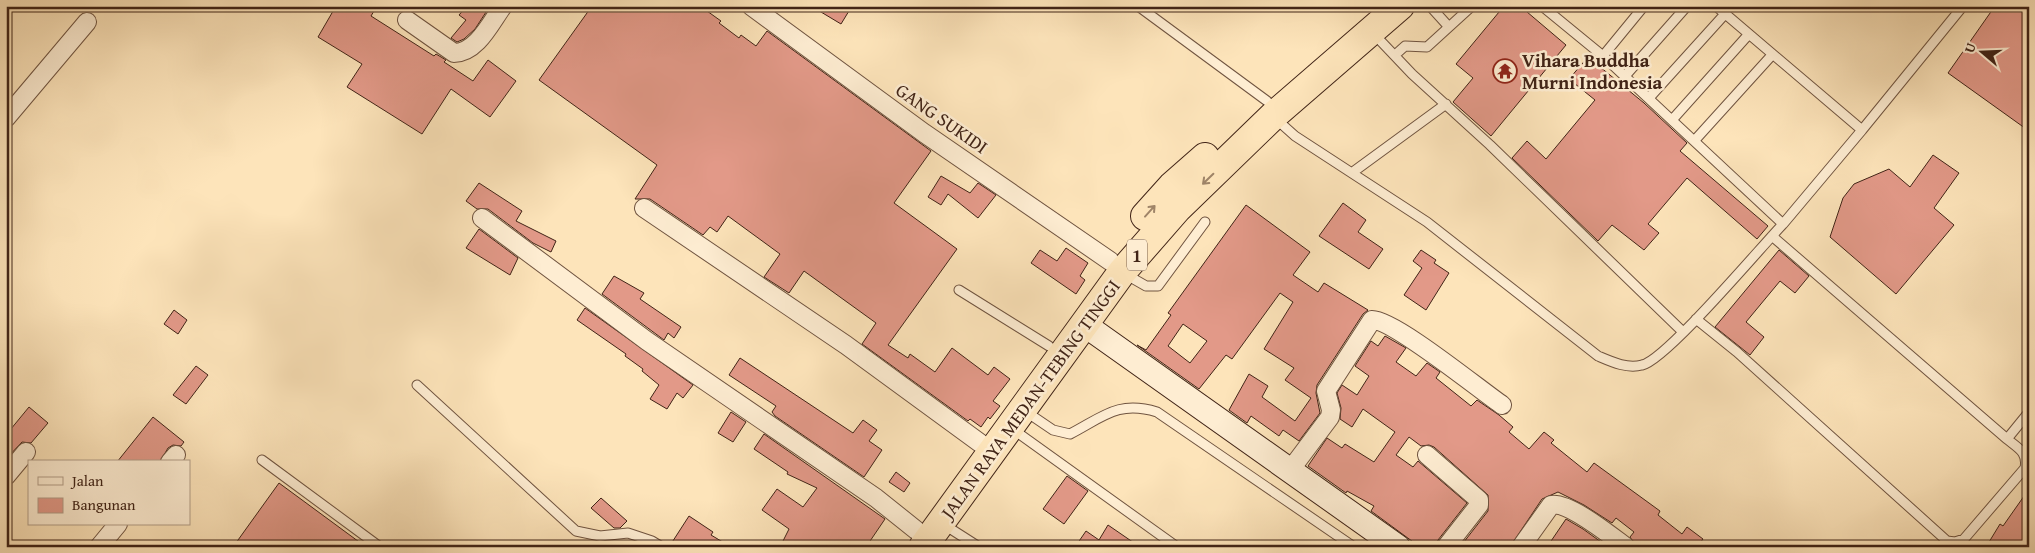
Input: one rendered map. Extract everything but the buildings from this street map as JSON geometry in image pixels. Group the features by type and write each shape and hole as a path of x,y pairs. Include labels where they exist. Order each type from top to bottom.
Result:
{"highway":[{"name":"JALAN RAYA MEDAN-TEBING TINGGI","path":"921,536 980,443 1049,346 1116,267 1177,209 1270,108 1373,19 1400,6"},
{"name":"JALAN RAYA MEDAN-TEBING TINGGI","path":"921,536 1016,418 1085,325 1116,267"}],"street":[{"path":"407,20 454,53 461,53 478,41 503,6"},
{"name":"GANG SUKIDI","path":"752,6 924,133 1116,267"},
{"path":"6,118 87,22"},
{"path":"644,208 846,345 980,443"},
{"path":"482,218 647,341 876,498 921,536"},
{"path":"1291,469 1330,417 1331,410 1326,391 1372,320 1380,321 1410,339 1502,406"},
{"path":"1085,325 1291,469 1341,508 1398,547"},
{"path":"6,476 26,452"},
{"path":"1427,455 1479,500 1479,505 1446,547"},
{"path":"1521,547 1551,505 1555,504 1562,505 1576,513 1626,547"},
{"path":"99,547 116,526"}],"lane":[{"path":"1138,6 1270,108 1295,136 1427,222 1598,356 1613,363 1642,366 1652,362 1696,319 1783,224 1963,6"},
{"path":"1430,6 1449,28"},
{"path":"1396,55 1406,46 1427,47 1472,6"},
{"path":"1542,6 1603,56 1783,224"},
{"path":"1603,56 1644,6"},
{"path":"1625,76 1687,6"},
{"path":"1716,6 1862,130"},
{"path":"1649,98 1725,14"},
{"path":"1373,19 1396,55 1683,332"},
{"path":"1672,120 1750,34"},
{"path":"1695,140 1772,55"},
{"path":"1352,172 1446,104"},
{"path":"1116,267 1146,286 1158,286 1205,222"},
{"path":"1696,319 1737,352 1947,541 1955,542 1964,539 2024,468 2026,459 2023,451 1772,236"},
{"path":"959,290 1049,346"},
{"path":"417,385 576,531 600,536 628,533 647,539 662,547"},
{"path":"1016,418 1033,419 1053,430 1070,434 1122,408 1139,407 1157,412 1354,547"},
{"path":"2007,439 2029,412"},
{"path":"1016,418 1177,547"},
{"path":"262,460 380,547"},
{"path":"921,536 979,547"}],"place":[{"name":"Vihara Buddha Murni Indonesia","path":"1505,71"}]}
